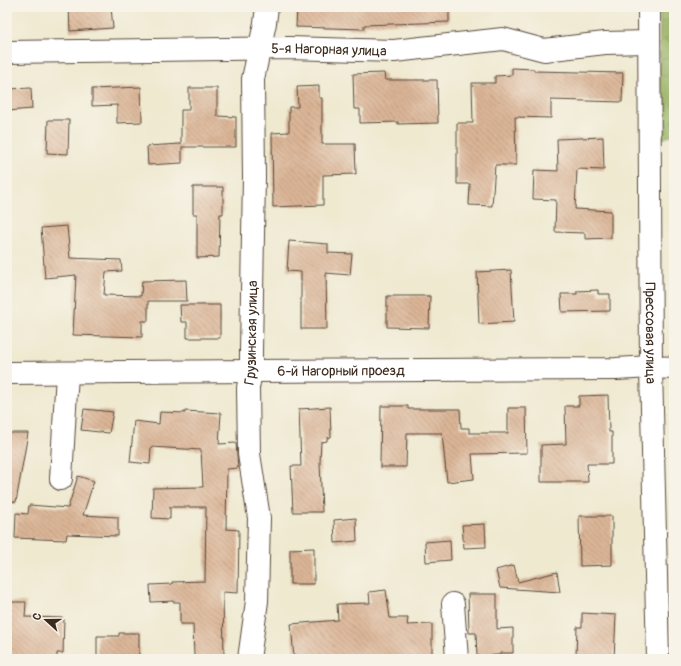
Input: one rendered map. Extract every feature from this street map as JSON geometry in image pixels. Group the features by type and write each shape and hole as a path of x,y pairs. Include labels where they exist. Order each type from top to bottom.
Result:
{"street":[{"name":"Грузинская улица","path":"250,659 257,601 259,518 249,454 248,388 251,371 254,176 253,78 267,7"},
{"name":"Прессовая улица","path":"649,7 651,367 658,659"},
{"name":"5-я Нагорная улица","path":"7,52 289,48 394,51 503,39 544,50 605,43 648,42"},
{"name":"6-й Нагорный проезд","path":"7,373 616,370 651,367 674,368"},
{"path":"61,479 67,373"},
{"path":"453,604 457,659"}],"green space":[{"path":"660,7 674,7 674,134 658,141"}],"building":[{"path":"69,7 111,7 113,28 70,31"},
{"path":"297,7 449,7 449,22 364,25 364,29 296,27"},
{"path":"512,68 534,69 534,71 623,73 622,102 551,100 551,118 515,117 516,165 495,165 492,206 469,205 470,184 457,184 457,123 473,123 472,83 495,83 495,76 512,75"},
{"path":"384,73 385,80 437,80 438,123 360,123 360,109 354,109 353,74"},
{"path":"319,86 319,98 322,98 322,144 355,144 356,174 323,175 323,205 273,207 272,133 289,132 289,107 298,107 297,87"},
{"path":"141,87 142,122 117,123 117,105 92,106 92,89"},
{"path":"31,88 32,109 7,111 7,89"},
{"path":"189,88 217,88 217,116 236,117 236,147 182,147 182,163 148,165 147,146 181,144 181,110 189,110"},
{"path":"48,120 69,120 68,154 47,153"},
{"path":"603,137 604,170 577,169 575,209 611,211 611,238 585,239 585,233 555,232 556,200 533,199 534,170 558,171 557,139"},
{"path":"193,187 223,187 223,214 220,214 219,257 197,258 197,214 193,214"},
{"path":"67,226 70,258 121,260 122,271 106,272 104,295 141,296 142,281 186,280 187,301 148,301 148,321 142,321 142,337 73,335 76,275 45,278 41,228"},
{"path":"289,241 328,244 328,253 352,254 350,275 326,273 327,329 301,329 301,272 287,271"},
{"path":"511,270 514,322 479,324 477,272"},
{"path":"598,290 598,294 610,294 610,311 562,312 561,294 577,294 577,291"},
{"path":"387,296 430,296 429,328 387,327"},
{"path":"180,305 220,305 220,338 187,338 187,322 181,322"},
{"path":"608,395 609,432 612,432 612,464 587,464 588,482 541,482 541,445 566,444 565,406 579,406 579,396"},
{"path":"381,406 408,406 408,409 460,409 461,428 469,428 469,433 508,433 508,408 526,408 527,453 472,454 474,479 447,482 442,433 407,433 406,467 380,467"},
{"path":"330,407 331,437 327,438 327,441 321,442 320,462 322,512 293,512 291,466 301,466 299,409"},
{"path":"84,409 113,412 109,433 81,430"},
{"path":"185,411 221,413 219,444 236,443 238,468 227,469 226,529 239,530 238,593 223,592 224,657 194,657 193,624 180,624 180,602 151,602 150,585 172,584 172,582 205,581 206,507 170,507 170,519 152,518 153,488 203,487 201,450 151,447 150,464 130,462 134,421 159,424 160,412 185,413"},
{"path":"7,433 28,433 16,502 7,501"},
{"path":"78,476 94,481 83,515 118,517 118,536 67,534 66,540 15,538 16,513 28,514 29,505 68,508"},
{"path":"579,516 612,516 612,565 580,566"},
{"path":"356,518 357,541 335,543 334,520"},
{"path":"485,524 486,547 464,548 462,525"},
{"path":"450,540 451,560 426,562 425,542"},
{"path":"314,548 314,584 290,584 290,549"},
{"path":"514,565 518,582 557,572 560,592 500,588 496,570"},
{"path":"386,590 390,618 408,618 407,625 432,624 432,659 329,659 329,657 294,659 291,624 338,620 337,604 370,603 369,592"},
{"path":"468,594 497,594 497,629 513,628 513,653 477,656 476,633 469,633"},
{"path":"7,602 26,602 25,617 64,618 63,653 57,653 57,659 7,659"},
{"path":"582,613 616,615 614,659 576,657 577,627 582,627"},
{"path":"119,633 139,633 139,659 97,659 97,636 119,636"}]}
